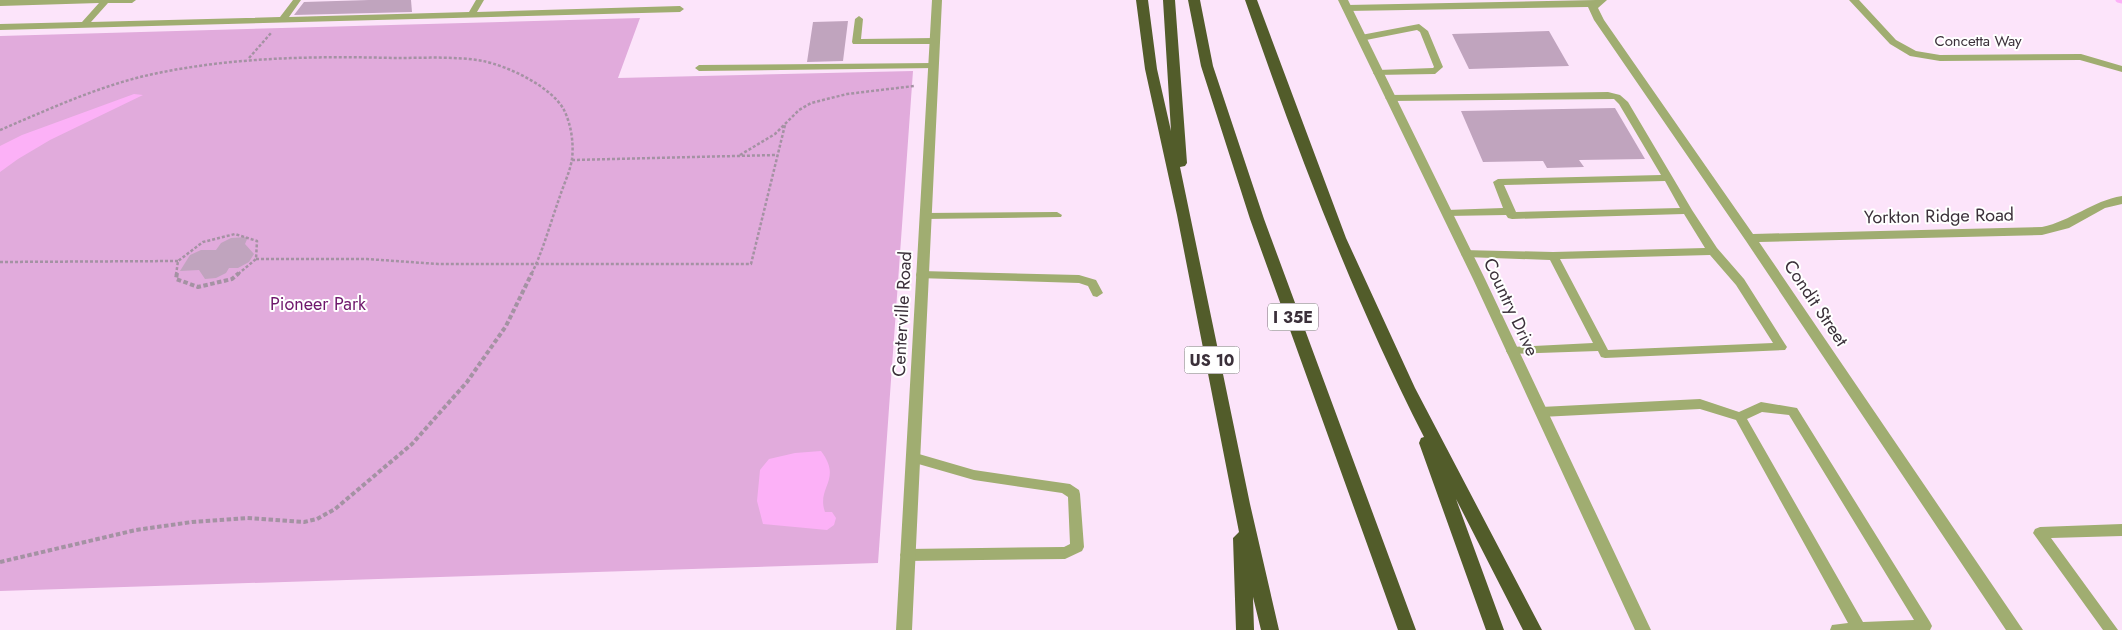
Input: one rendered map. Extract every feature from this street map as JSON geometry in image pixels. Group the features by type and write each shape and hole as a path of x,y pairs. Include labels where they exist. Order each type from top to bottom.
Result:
{"highway":[{"path":"1142,0 1151,69 1184,215"},
{"name":"US 10","path":"1169,0 1184,215 1241,504 1270,630"},
{"name":"I 35E","path":"1194,0 1207,66 1257,219 1407,630"},
{"path":"1251,0 1339,238 1407,388 1533,630"},
{"path":"1407,388 1495,630"},
{"path":"1241,504 1245,630"}],"street":[{"name":"Centerville Road","path":"904,630 921,275 937,0"},
{"name":"Concetta Way","path":"1854,0 1893,42 1913,54 1940,58 2081,57 2122,69"},
{"path":"1345,4 1599,2"},
{"name":"Condit Street","path":"1599,2 1592,7 1599,20 1750,238 2015,630"},
{"name":"Country Drive","path":"1345,4 1466,253 1643,630"},
{"name":"Yorkton Ridge Road","path":"1750,238 2042,231 2073,221 2099,205 2122,200"}],"lane":[{"path":"85,24 105,0"},
{"path":"0,3 132,0"},
{"path":"283,19 298,0"},
{"path":"472,14 480,0"},
{"path":"0,27 680,9"},
{"path":"859,19 856,42 934,41"},
{"path":"1361,38 1419,27 1424,30 1439,67 1435,71 1378,73"},
{"path":"699,68 933,66"},
{"path":"1390,98 1608,95 1617,97 1623,102 1713,252 1740,282 1781,346 1605,354 1553,256"},
{"path":"1668,178 1498,182 1512,216 1687,211"},
{"path":"1446,213 1510,211"},
{"path":"925,216 1057,215"},
{"path":"1466,253 1553,256 1713,252"},
{"path":"921,275 1079,278 1092,283 1097,293"},
{"path":"1512,351 1601,347"},
{"path":"1541,412 1700,404 1740,417 1859,629"},
{"path":"1740,417 1761,407 1793,411 1925,626 1837,630"},
{"path":"907,555 1066,553 1077,547 1074,494 1065,488 974,476 912,457"},
{"path":"2111,630 2040,533 2122,530"}],"path":[{"path":"248,59 268,34"},
{"path":"0,130 114,84 179,69 248,59 303,56 459,59 484,62 507,70 546,91 560,104 572,142 572,160 536,265 506,326 466,382 412,444 335,509 317,519 304,522 247,518 192,522 136,530 0,562"},
{"path":"178,260 176,279 198,287 232,278 256,259 367,259 438,264 536,265 751,264 776,155 785,126 794,112 812,102 837,96 914,86"},
{"path":"739,156 785,126"},
{"path":"572,160 776,155"},
{"path":"0,262 178,260 202,242 235,234 257,241 256,259"}],"green space":[{"name":"Pioneer Park","path":"640,18 618,78 913,71 878,563 0,591 0,36"}],"shaded area":[{"path":"134,94 143,95 50,140 0,172 0,146 22,135"},
{"path":"821,451 830,469 823,503 825,512 832,512 836,518 834,525 827,530 763,524 757,501 760,470 769,459 795,453"}],"building":[{"path":"411,0 412,12 294,15 304,2"},
{"path":"848,21 843,61 807,62 813,22"},
{"path":"1549,31 1569,66 1469,69 1452,34"},
{"path":"1615,108 1645,159 1579,160 1584,167 1547,168 1543,161 1483,162 1461,111"},
{"path":"248,237 245,244 254,254 249,262 238,268 229,268 226,273 216,278 205,279 199,270 180,271 190,255 201,250 216,250 221,243 231,238"}],"waterway":[{"path":"2118,0 2122,1"}]}
